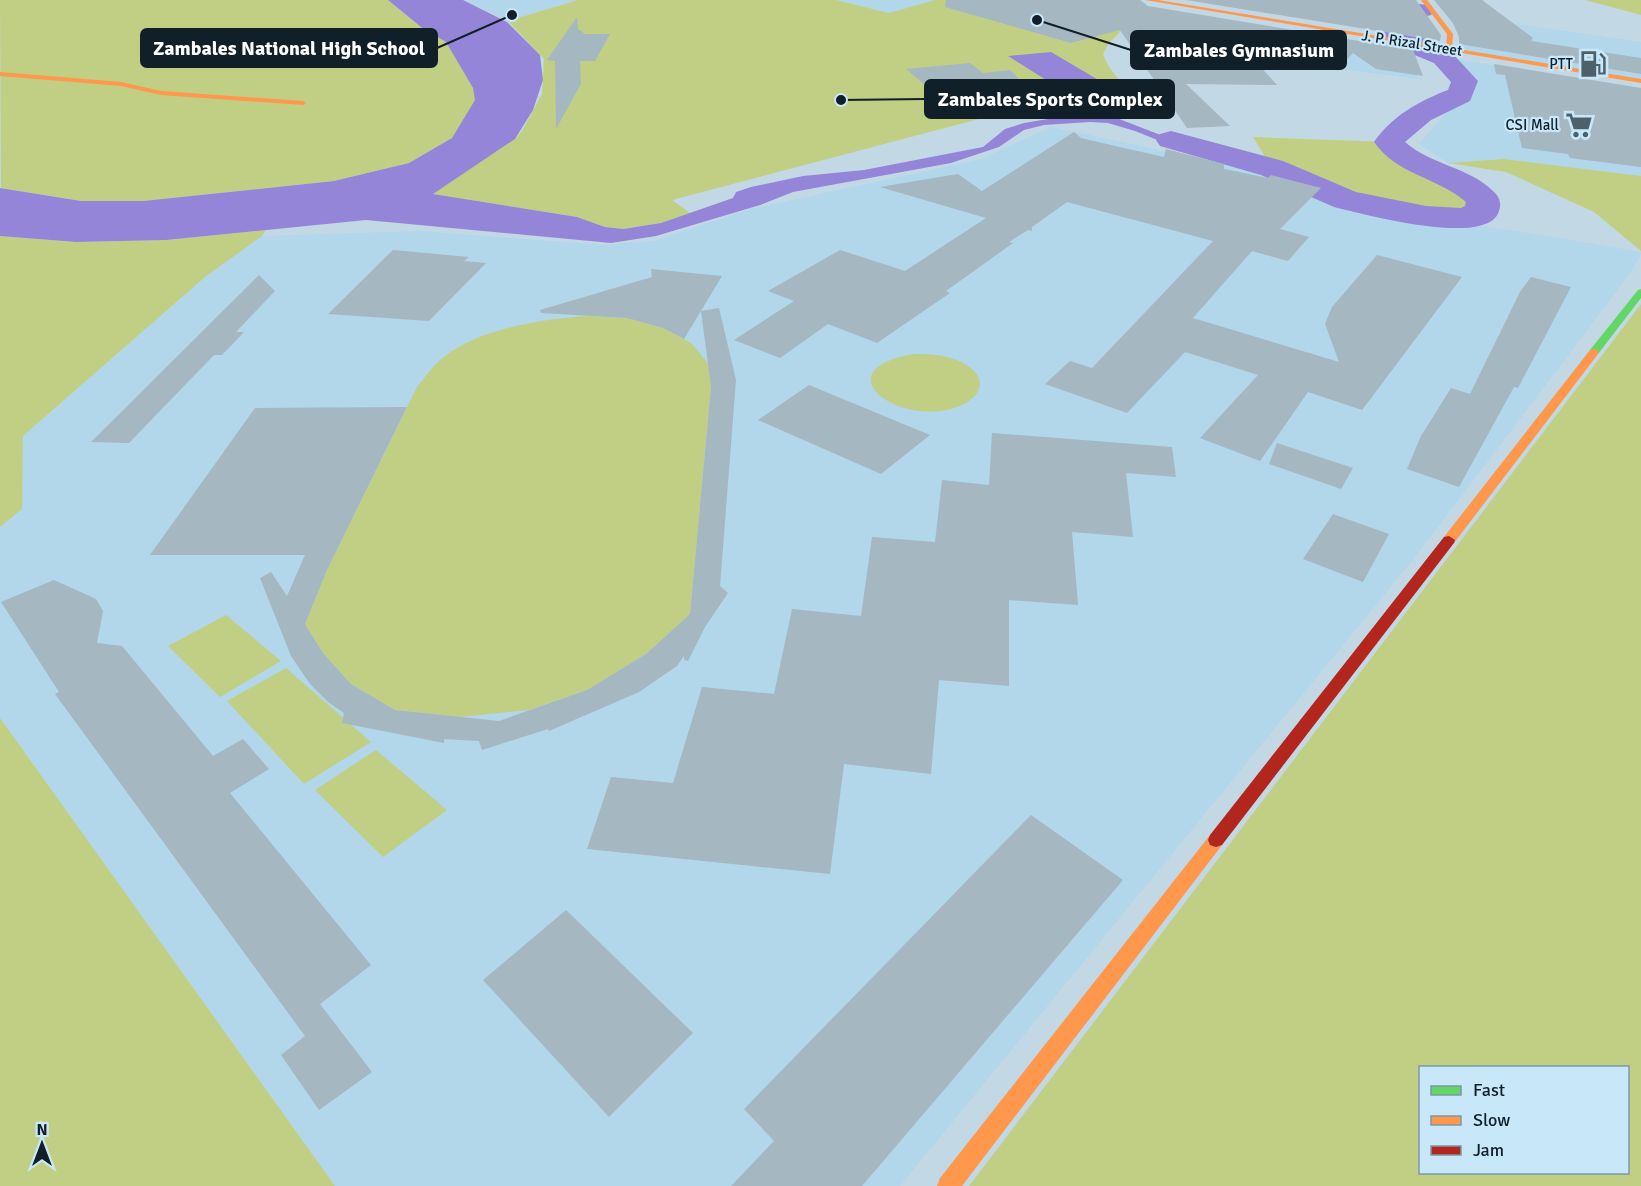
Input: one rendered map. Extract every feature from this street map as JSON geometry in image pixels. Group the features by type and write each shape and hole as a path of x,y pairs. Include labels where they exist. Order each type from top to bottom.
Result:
{"street":[{"name":"J. P. Rizal Street","path":"1148,0 1641,81"},
{"path":"1424,0 1450,34 1449,49"},
{"path":"0,74 121,84 161,93 303,103"},
{"path":"948,1186 1641,292"}],"shaded area":[{"path":"388,0 463,0 507,22 540,55 543,80 533,110 515,139 433,194 577,217 605,227 623,229 661,223 733,198 736,192 751,187 803,176 864,170 983,147 1005,129 1048,119 1114,117 1158,134 1220,151 1246,162 1180,149 1135,131 1108,123 1090,122 1044,125 1024,130 999,147 951,163 793,192 760,205 656,236 611,243 366,220 166,240 76,242 0,236 0,188 81,201 143,201 334,181 409,163 452,138 475,100 473,88 446,42 421,27"},
{"path":"463,0 578,0 508,21"},
{"path":"836,0 935,0 889,13"},
{"path":"1447,14 1641,42 1641,81 1459,52 1463,42"},
{"path":"1280,30 1414,65 1418,79 1310,65"},
{"path":"1051,52 1107,85 1062,90 1008,56"},
{"path":"1437,56 1641,89 1641,176 1504,159 1448,163 1419,144 1449,109 1472,90"},
{"path":"1051,127 1277,175 1364,208 1547,236 1641,252 1641,254 1629,275 1416,556 900,1186 335,1186 0,718 0,527 22,509 23,436 205,277 262,236 419,231 603,245 654,241 751,209 981,159"}],"green space":[{"path":"0,0 388,0 421,27 446,41 473,88 476,100 452,138 409,163 334,181 143,201 81,201 1,188"},
{"path":"578,0 836,0 889,13 935,0 1109,0 1146,6 1109,43 1103,54 1118,78 1154,107 994,115 672,200 690,213 661,223 623,229 605,227 577,217 432,194 515,139 522,131 542,94 544,59 508,21"},
{"path":"1585,0 1641,0 1641,15"},
{"path":"1253,137 1389,142 1404,157 1472,189 1483,199 1482,212 1465,219 1426,216 1346,200 1272,168"},
{"path":"1504,159 1641,176 1641,251 1594,212 1506,172 1448,163"},
{"path":"266,230 262,236 205,277 23,436 22,509 0,527 0,236 76,242 166,240"},
{"path":"1641,304 1641,1186 969,1186"},
{"path":"586,316 627,318 663,328 691,343 708,363 711,387 690,614 646,654 587,690 529,710 460,717 395,710 351,684 323,653 305,624 327,570 417,387 435,365 467,343 486,335 547,320"},
{"path":"914,354 951,358 963,363 978,376 979,390 975,396 961,406 929,412 908,409 890,402 877,393 871,382 874,371 888,361"},
{"path":"226,615 281,661 220,697 168,646"},
{"path":"286,668 371,742 304,784 227,701"},
{"path":"0,718 335,1186 0,1186"},
{"path":"376,750 447,810 383,857 315,790"}],"building":[{"path":"946,0 1140,0 1148,6 1413,50 1423,76 1376,69 1353,53 1342,65 1252,50 1263,62 1256,62 1277,85 1186,84 1230,126 1187,128 1120,30 1071,43 945,7"},
{"path":"1186,0 1416,0 1441,35 1440,41"},
{"path":"1434,0 1482,0 1533,38 1531,41 1641,58 1641,74 1459,44 1459,37 1453,23"},
{"path":"577,17 578,29 585,34 610,34 595,61 580,61 581,84 556,129 555,61 547,60"},
{"path":"970,63 983,73 1010,70 1051,110 1006,113 1004,110 965,119 906,69"},
{"name":"CSI Mall","path":"1494,64 1641,88 1641,167 1570,158 1568,154 1522,148 1505,75 1496,74"},
{"path":"1074,132 1081,138 1111,145 1164,157 1166,149 1224,164 1224,169 1268,178 1271,175 1321,188 1280,229 1309,237 1288,261 1252,251 1193,318 1339,362 1325,324 1332,307 1377,255 1462,277 1362,410 1308,392 1260,461 1200,438 1258,375 1185,352 1127,413 1045,384 1070,361 1092,368 1213,241 1067,202 1032,227 1032,231 1028,230 1009,242 1013,243 946,291 950,293 877,343 828,324 780,358 734,340 794,301 768,291 840,250 905,271 986,218 880,187 958,174 982,191"},
{"path":"393,250 469,257 464,261 486,263 429,321 328,314"},
{"path":"651,269 722,276 684,339 663,328 627,318 541,313 540,310 652,277"},
{"path":"259,275 275,291 236,332 244,332 222,355 214,355 129,443 91,442"},
{"path":"1531,277 1571,287 1518,388 1514,387 1459,487 1407,469 1421,436 1451,388 1470,394 1520,292"},
{"path":"719,308 736,380 720,586 728,593 705,627 688,661 684,660 684,656 677,666 639,692 549,731 548,729 482,750 479,741 444,739 444,743 342,723 344,713 328,702 310,684 291,656 260,578 271,572 287,596 305,555 150,555 255,408 407,407 327,570 305,624 323,653 351,684 395,710 499,721 587,690 646,654 690,614 711,387 701,311"},
{"path":"809,385 930,435 881,474 758,420"},
{"path":"992,433 1172,447 1176,477 1126,473 1133,537 1072,532 1078,605 1009,600 1009,686 939,680 931,774 844,764 830,874 587,849 611,777 673,783 702,687 774,694 792,609 861,616 872,537 935,542 942,480 989,485"},
{"path":"1277,443 1353,468 1341,489 1269,464"},
{"path":"1333,514 1389,534 1363,582 1303,559"},
{"path":"54,580 96,599 103,611 97,643 122,646 213,756 243,739 269,769 230,793 371,965 320,1004 372,1072 319,1110 281,1055 305,1036 55,694 59,692 1,602"},
{"path":"1031,815 1123,880 862,1186 731,1186 774,1141 744,1109"},
{"path":"566,910 693,1033 609,1117 483,980"}],"waterway":[{"path":"1171,140 1272,168 1346,200 1426,216 1465,219 1482,212 1483,199 1472,189 1404,157 1389,142 1404,126 1421,114 1460,95 1465,81 1443,58 1421,49 1412,39 1393,34 1375,12 1377,8 1423,10"}],"traffic: fast":[{"path":"1594,352 1641,292"}],"traffic: slow":[{"path":"1148,0 1641,81"},
{"path":"1424,0 1450,34 1449,49"},
{"path":"0,74 121,84 161,93 303,103"},
{"path":"1449,540 1594,352"},
{"path":"948,1186 1216,840"}],"traffic: jam":[{"path":"1216,840 1449,540"}],"place":[{"name":"Zambales National High School","path":"512,15"},
{"name":"Zambales Gymnasium","path":"1037,20"},
{"name":"PTT","path":"1593,64"},
{"name":"Zambales Sports Complex","path":"841,100"},
{"name":"CSI Mall","path":"1579,125"}]}
